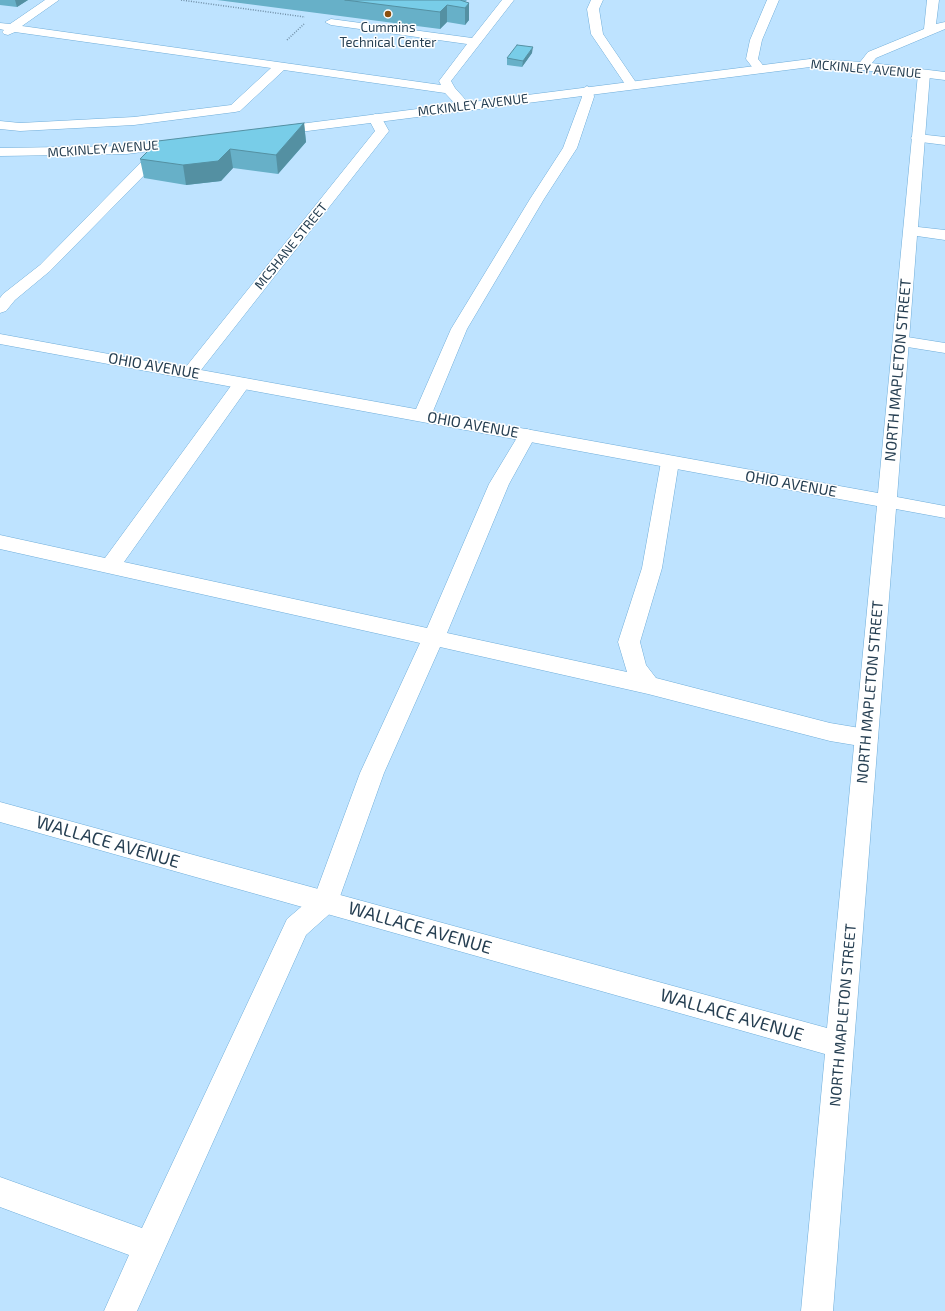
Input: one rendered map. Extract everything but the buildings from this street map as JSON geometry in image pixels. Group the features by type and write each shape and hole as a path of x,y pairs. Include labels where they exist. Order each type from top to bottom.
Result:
{"street":[{"path":"0,38 15,28 21,21 53,0"},
{"path":"466,107 449,90 445,81 508,0"},
{"path":"597,0 593,9 598,34 631,84"},
{"path":"760,69 752,59 756,40 773,0"},
{"path":"930,31 933,0"},
{"path":"331,22 475,42"},
{"path":"0,26 449,90"},
{"path":"863,66 872,55 944,26"},
{"name":"MCKINLEY AVENUE","path":"266,132 466,107 631,84 810,63 863,66 934,75"},
{"path":"0,125 20,127 134,121 235,108 280,67"},
{"name":"NORTH MAPLETON STREET","path":"817,1311 918,138 934,75"},
{"path":"422,416 459,329 537,199 570,148 588,97 587,90"},
{"name":"MCSHANE STREET","path":"190,373 382,131 375,118"},
{"path":"918,138 945,141"},
{"name":"MCKINLEY AVENUE","path":"0,152 127,150 196,141"},
{"path":"0,308 9,297 45,268 165,145"},
{"path":"910,230 945,235"},
{"name":"OHIO AVENUE","path":"0,339 945,512"},
{"path":"901,341 945,348"},
{"path":"110,566 242,383"},
{"path":"120,1311 296,927 325,902 372,773 434,637 499,484 527,435"},
{"path":"648,685 634,667 629,642 652,568 670,462"},
{"path":"0,542 648,685 830,732 866,738"},
{"name":"WALLACE AVENUE","path":"0,812 840,1045"},
{"path":"0,1192 150,1247"}],"path":[{"path":"178,0 311,18"}],"place":[{"name":"Cummins Technical Center","path":"388,14"}]}
